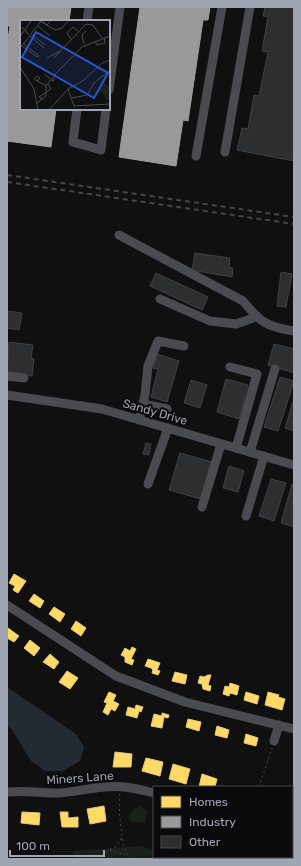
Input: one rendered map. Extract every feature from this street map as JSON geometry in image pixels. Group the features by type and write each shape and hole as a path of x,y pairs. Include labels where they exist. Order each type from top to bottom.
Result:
{"street":[{"path":"87,20 89,7"},
{"path":"110,82 120,7"},
{"path":"196,156 222,7"},
{"path":"225,152 250,7"},
{"path":"77,110 73,142 101,150 106,110"},
{"path":"119,236 243,301 256,317 274,328 294,331"},
{"path":"160,299 210,321 236,324 256,317"},
{"path":"139,420 143,404 148,366 158,341 184,346"},
{"path":"230,367 257,374 236,448"},
{"path":"250,452 275,369"},
{"path":"7,376 24,378"},
{"name":"Sandy Drive","path":"7,395 102,409 294,465"},
{"path":"143,404 167,409"},
{"path":"148,484 168,428"},
{"path":"202,508 221,444"},
{"path":"246,516 264,456"},
{"path":"7,605 116,676 185,702 294,729"},
{"path":"274,741 279,725"},
{"name":"Miners Lane","path":"7,792 24,790 44,793 68,793 106,787 120,787 134,788 153,794"}],"path":[{"path":"260,786 274,741"},
{"path":"120,787 119,801 122,836 126,855"},
{"path":"98,859 116,846 122,836"},
{"path":"109,850 126,855 130,859"}],"shaded area":[{"path":"7,687 76,734 84,747 80,761 63,771 45,771 31,761 12,730 7,725"},
{"path":"140,806 148,811 145,822 133,822 127,817 134,809"},
{"path":"142,846 153,851 153,858 174,859 75,859 72,851"}],"building: Homes":[{"path":"14,574 26,581 18,593 13,590 15,586 9,583"},
{"path":"34,594 44,601 40,608 29,601"},
{"path":"54,607 65,614 60,622 49,614"},
{"path":"76,621 86,628 81,636 71,629"},
{"path":"8,628 19,636 14,642 7,638"},
{"path":"30,640 40,648 34,656 24,648"},
{"path":"132,647 136,649 131,659 134,660 132,665 125,662 125,657 121,655 125,648 130,651"},
{"path":"50,654 59,662 54,669 43,662"},
{"path":"148,659 160,663 157,670 160,671 158,675 152,673 153,670 151,668 145,666"},
{"path":"67,671 78,678 70,689 59,682"},
{"path":"175,672 187,675 185,684 172,681"},
{"path":"211,675 208,685 211,686 210,691 203,689 202,684 198,683 200,676 204,677"},
{"path":"230,683 239,686 237,695 230,693 229,696 223,694 225,686 229,687"},
{"path":"109,692 116,695 113,701 119,704 115,711 111,709 108,715 103,712 107,703 104,702"},
{"path":"246,692 259,696 257,704 244,700"},
{"path":"268,692 279,695 278,697 285,699 282,710 265,705"},
{"path":"136,705 143,707 141,712 139,711 137,718 126,715 128,707 135,709"},
{"path":"162,713 169,715 168,718 164,717 162,728 151,726 154,714 162,716"},
{"path":"188,719 201,722 199,731 186,727"},
{"path":"217,726 229,730 227,738 215,735"},
{"path":"246,734 258,738 256,746 244,743"},
{"path":"115,752 132,754 131,767 113,767"},
{"path":"146,758 163,762 160,776 142,771"},
{"path":"173,764 190,769 186,784 169,779"},
{"path":"202,774 217,779 215,786 199,786"},
{"path":"104,806 106,821 90,824 87,809"},
{"path":"22,812 40,813 39,825 21,823"},
{"path":"60,812 68,812 68,818 78,817 78,827 62,827"}],"building: Industry":[{"path":"7,7 71,7 69,20 20,20 20,110 56,110 51,147 7,141 7,45 10,26 7,26"},
{"path":"140,7 210,7 208,20 203,20 188,121 183,120 176,166 119,157"}],"building: Other":[{"path":"265,7 294,7 294,161 237,150 242,128 248,129 254,95 259,96 268,52 262,51 268,17 263,16"},
{"path":"195,253 230,258 229,267 233,268 232,277 192,270"},
{"path":"281,272 292,274 286,307 277,306"},
{"path":"156,273 208,297 202,310 150,286"},
{"path":"7,311 22,313 19,330 7,328"},
{"path":"9,342 33,345 31,358 34,359 32,376 7,373"},
{"path":"274,344 294,349 294,373 268,365"},
{"path":"157,354 179,361 167,402 151,397 158,369 153,368"},
{"path":"280,377 294,381 278,431 264,427"},
{"path":"226,379 248,385 239,419 217,412"},
{"path":"191,380 207,385 200,408 184,403"},
{"path":"294,398 294,431 285,428"},
{"path":"146,443 151,444 149,455 143,454"},
{"path":"180,453 212,462 201,499 169,490"},
{"path":"229,466 244,471 238,492 223,488"},
{"path":"271,479 286,483 274,521 259,516"},
{"path":"292,484 294,485 294,527 281,523"}],"railway":[{"path":"7,175 294,217"},
{"path":"7,182 294,224"}]}
